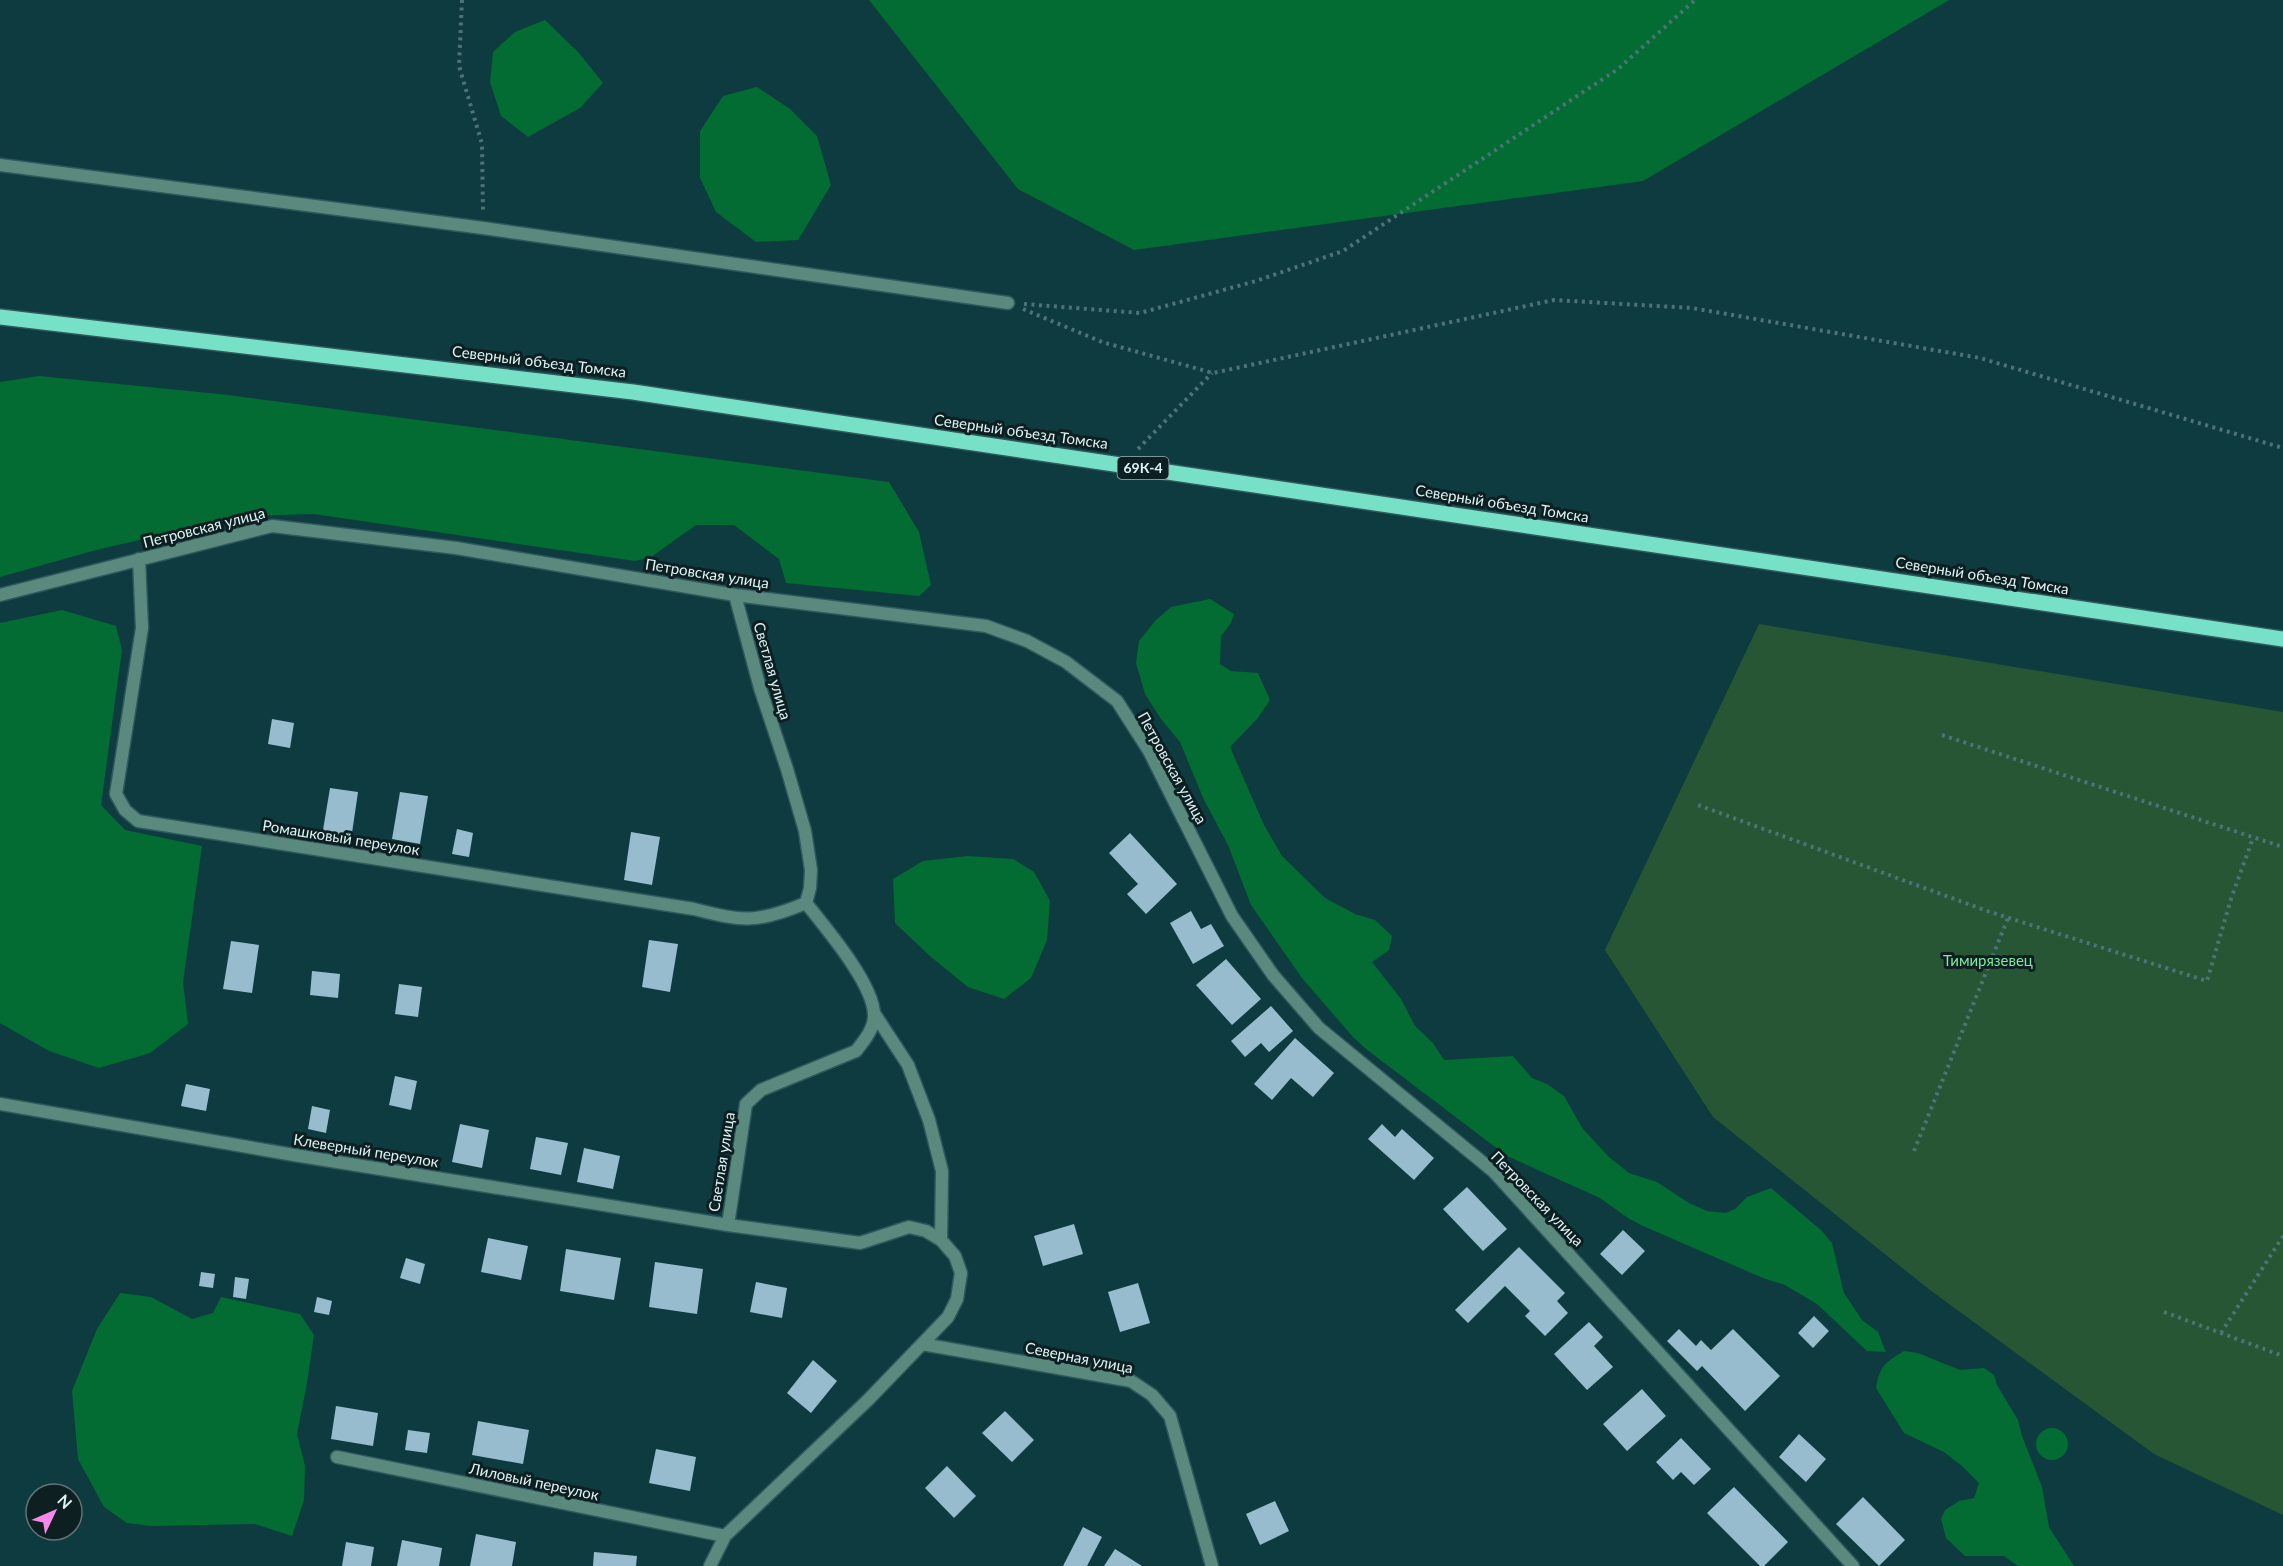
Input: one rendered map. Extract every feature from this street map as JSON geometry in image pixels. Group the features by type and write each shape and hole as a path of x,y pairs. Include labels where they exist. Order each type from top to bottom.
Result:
{"main road":[{"name":"Северный объезд Томска","path":"0,317 633,392 2283,639"}],"street":[{"path":"0,165 483,228 1008,303"},
{"name":"Петровская улица","path":"0,595 272,525 456,548 735,595 986,626 1027,641 1066,662 1117,701 1149,751 1232,916 1273,975 1319,1028 1494,1171 1853,1566"},
{"name":"Ромашковый переулок","path":"139,560 142,628 116,794 126,810 138,822 682,907 735,918 753,920 782,913 806,903"},
{"name":"Светлая улица","path":"735,595 760,688 805,831 811,870 806,903"},
{"path":"710,1566 725,1536 868,1400 948,1317 957,1299 960,1273 955,1256 941,1240 942,1172 929,1120 908,1065 874,1014 870,997 846,953 806,903"},
{"name":"Светлая улица","path":"874,1014 869,1032 856,1051 761,1090 746,1104 728,1225 860,1243 909,1227 926,1231 941,1240"},
{"name":"Клеверный переулок","path":"0,1104 728,1225"},
{"name":"Северная улица","path":"922,1344 1131,1381 1152,1395 1170,1416 1212,1566"},
{"name":"Лиловый переулок","path":"337,1457 725,1536"}],"path":[{"path":"462,0 459,66 482,144 483,228"},
{"path":"1008,303 1140,314 1256,281 1343,251 1618,69 1695,0"},
{"path":"1008,303 1102,342 1213,373 1554,300 1692,308 1980,358 2283,448"},
{"path":"1123,465 1213,373"},
{"path":"1942,735 2283,847"},
{"path":"1698,804 2008,918 2207,981 2231,899 2253,838"},
{"path":"1914,1151 2008,918"},
{"path":"2221,1333 2283,1236"},
{"path":"2164,1312 2283,1356"}],"green space":[{"path":"869,0 1949,0 1643,181 1134,250 1018,189"},
{"path":"545,20 579,53 603,83 580,108 528,137 501,116 490,82 493,52 515,32"},
{"path":"757,87 790,109 817,136 831,185 798,240 756,242 716,212 700,178 700,131 723,96"},
{"path":"39,376 228,395 889,482 919,532 931,585 919,596 786,583 779,559 734,525 696,525 651,557 635,561 314,514 243,516 96,550 0,577 0,382"},
{"path":"1210,599 1234,614 1231,623 1221,636 1220,664 1231,671 1258,673 1270,700 1257,719 1230,747 1264,825 1282,856 1325,898 1355,914 1375,920 1392,936 1389,950 1372,962 1401,999 1415,1026 1433,1043 1444,1060 1513,1056 1532,1078 1547,1084 1564,1096 1583,1129 1609,1157 1629,1173 1657,1182 1689,1203 1707,1211 1726,1213 1735,1209 1747,1197 1771,1188 1821,1230 1832,1243 1844,1293 1862,1320 1878,1332 1886,1352 1867,1351 1817,1304 1785,1285 1763,1278 1643,1226 1600,1198 1507,1156 1353,1037 1302,978 1251,905 1228,845 1204,800 1180,742 1161,719 1145,694 1136,663 1139,641 1156,620 1171,607"},
{"path":"62,610 116,626 122,650 101,805 125,830 202,846 183,982 188,1024 150,1053 99,1068 49,1051 0,1023 0,623"},
{"name":"Тимирязевец","path":"1759,624 2283,712 2283,1515 2154,1454 1930,1290 1713,1117 1605,950"},
{"path":"968,856 1013,859 1034,872 1050,901 1047,940 1031,978 1004,999 968,987 931,957 895,923 893,879 923,861"},
{"path":"120,1293 151,1297 192,1319 213,1313 221,1297 300,1314 314,1335 297,1434 305,1466 304,1500 292,1536 255,1524 152,1526 127,1523 104,1507 78,1459 72,1391 97,1329"},
{"path":"1904,1351 1918,1353 1960,1370 1984,1368 1994,1375 1997,1385 2018,1420 2042,1487 2049,1527 2074,1566 2018,1566 2004,1556 1965,1556 1946,1538 1941,1519 1945,1510 1959,1501 1974,1498 1979,1483 1944,1452 1904,1433 1876,1388 1884,1366"},
{"path":"2052,1428 2064,1432 2068,1444 2064,1456 2052,1460 2040,1456 2036,1444 2040,1432"}],"building":[{"path":"272,719 294,723 290,748 268,744"},
{"path":"330,788 358,792 351,840 322,836"},
{"path":"400,792 428,796 420,844 392,839"},
{"path":"457,829 473,833 469,857 452,854"},
{"path":"631,832 660,837 652,885 624,880"},
{"path":"1130,833 1177,884 1146,914 1127,894 1138,884 1109,853"},
{"path":"1191,911 1201,929 1211,924 1224,946 1193,964 1170,923"},
{"path":"649,940 678,944 670,992 642,987"},
{"path":"231,941 259,945 252,993 223,989"},
{"path":"1226,959 1261,999 1232,1025 1196,985"},
{"path":"312,971 340,974 338,998 310,995"},
{"path":"399,984 422,987 418,1017 395,1014"},
{"path":"1271,1006 1293,1031 1269,1052 1261,1043 1245,1057 1231,1041"},
{"path":"1295,1038 1334,1073 1313,1097 1291,1078 1272,1100 1254,1084"},
{"path":"395,1076 417,1081 411,1110 389,1105"},
{"path":"186,1084 210,1089 206,1111 181,1106"},
{"path":"312,1106 330,1110 326,1133 308,1129"},
{"path":"460,1124 489,1130 482,1168 452,1162"},
{"path":"1382,1124 1395,1137 1402,1129 1434,1158 1414,1180 1368,1139"},
{"path":"536,1137 568,1143 561,1175 530,1169"},
{"path":"584,1148 620,1156 613,1189 577,1182"},
{"path":"1467,1187 1507,1229 1483,1251 1443,1209"},
{"path":"1074,1224 1083,1254 1043,1266 1034,1236"},
{"path":"1623,1230 1645,1251 1622,1275 1600,1254"},
{"path":"488,1238 528,1246 521,1280 481,1272"},
{"path":"1519,1247 1565,1293 1557,1301 1568,1313 1545,1336 1525,1316 1530,1311 1505,1286 1468,1323 1455,1310"},
{"path":"566,1249 621,1258 614,1300 560,1291"},
{"path":"406,1258 425,1264 420,1284 400,1278"},
{"path":"655,1262 703,1269 697,1314 649,1307"},
{"path":"201,1272 215,1274 213,1288 199,1286"},
{"path":"235,1277 249,1279 246,1299 233,1297"},
{"path":"756,1282 787,1288 782,1318 750,1312"},
{"path":"1138,1283 1150,1323 1120,1332 1108,1292"},
{"path":"317,1297 332,1301 329,1315 314,1312"},
{"path":"1814,1316 1829,1331 1813,1348 1798,1333"},
{"path":"1589,1322 1603,1337 1594,1346 1613,1367 1587,1390 1554,1354"},
{"path":"1679,1329 1696,1346 1701,1340 1711,1350 1733,1329 1780,1376 1745,1411 1702,1366 1697,1371 1667,1341"},
{"path":"813,1360 837,1381 811,1413 787,1393"},
{"path":"1642,1389 1666,1416 1627,1451 1603,1424"},
{"path":"336,1406 378,1413 373,1446 331,1439"},
{"path":"1005,1411 1034,1440 1012,1462 982,1433"},
{"path":"478,1421 529,1430 523,1464 472,1455"},
{"path":"408,1430 430,1433 427,1453 405,1450"},
{"path":"1799,1434 1826,1459 1806,1482 1779,1457"},
{"path":"1681,1438 1711,1469 1694,1485 1681,1472 1673,1480 1656,1462"},
{"path":"656,1449 696,1457 690,1491 649,1483"},
{"path":"947,1466 976,1496 954,1518 925,1488"},
{"path":"1734,1487 1788,1542 1764,1566 1760,1566 1707,1513"},
{"path":"1863,1497 1905,1540 1879,1566 1836,1524"},
{"path":"1275,1501 1289,1531 1260,1545 1246,1514"},
{"path":"1083,1527 1102,1537 1087,1566 1063,1566"},
{"path":"476,1534 516,1542 512,1566 470,1566"},
{"path":"402,1540 442,1548 439,1566 397,1566"},
{"path":"346,1542 374,1547 371,1566 342,1566"},
{"path":"1115,1549 1142,1566 1104,1566"},
{"path":"594,1552 637,1556 636,1566 593,1566"}]}
